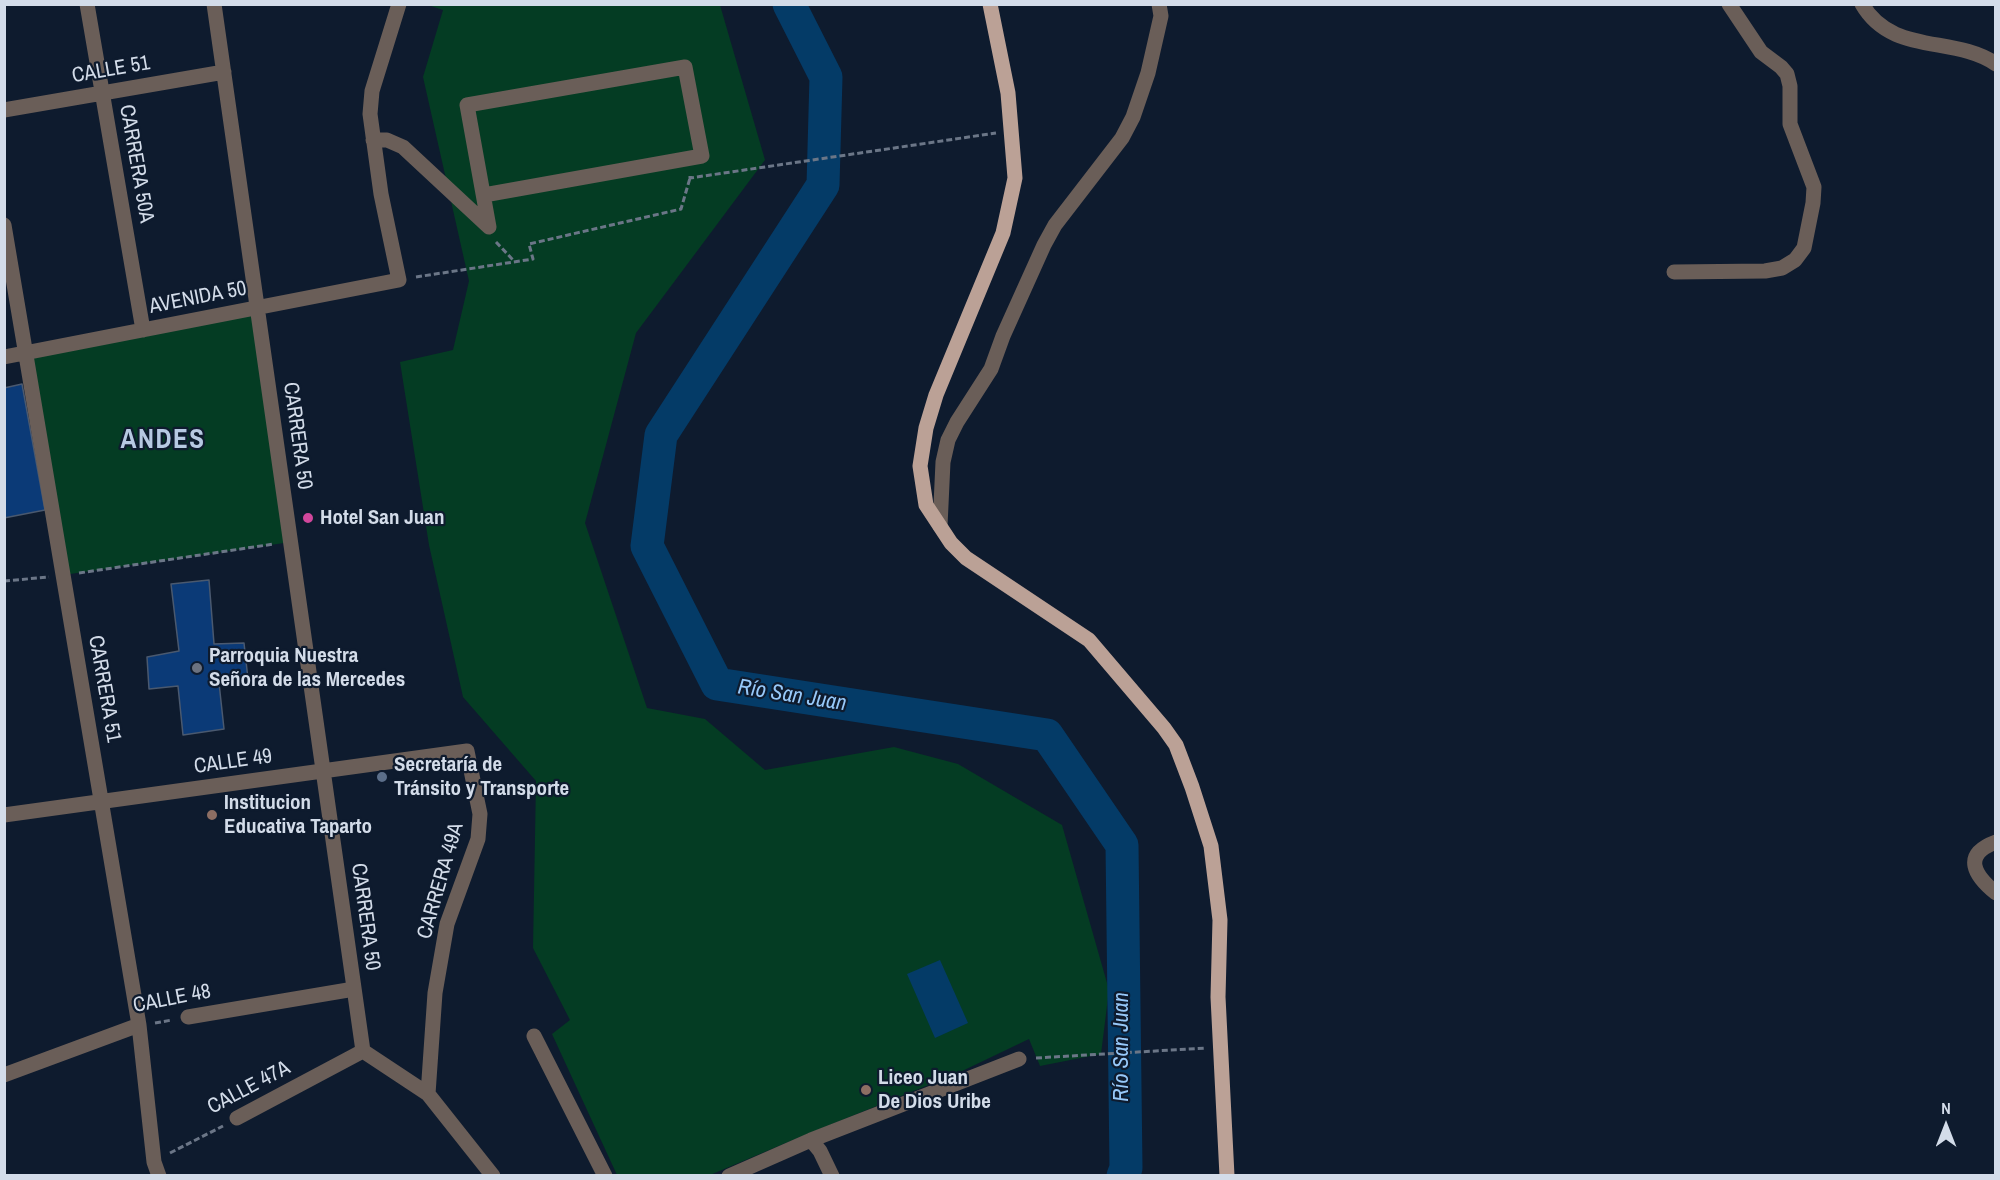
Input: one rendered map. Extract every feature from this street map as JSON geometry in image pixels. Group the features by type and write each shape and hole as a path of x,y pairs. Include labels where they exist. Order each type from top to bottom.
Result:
{"main road":[{"path":"990,4 1008,93 1015,178 1002,233 936,395 926,428 921,466 926,505 951,543 966,558 1089,640 1176,745 1211,846 1220,920 1218,997 1227,1176"}],"street":[{"name":"CARRERA 50A","path":"87,4 143,330"},
{"name":"CARRERA 50","path":"214,4 363,1051"},
{"path":"399,4 372,91 370,114 381,195 399,280"},
{"path":"940,526 943,462 948,440 991,369 1002,336 1055,225 1122,138 1133,117 1148,73 1161,16 1160,4"},
{"path":"1674,272 1765,271 1782,268 1795,260 1804,249 1814,203 1814,187 1790,123 1790,86 1787,74 1761,52 1729,4"},
{"path":"1862,4 1873,20 1891,33 1980,56 1995,64"},
{"path":"484,195 702,156 685,67 467,105 489,227"},
{"name":"CALLE 51","path":"4,110 224,72"},
{"path":"373,141 387,140 403,147 489,227"},
{"name":"CARRERA 51","path":"4,225 139,1025 157,1169"},
{"name":"AVENIDA 50","path":"4,357 399,280"},
{"name":"CALLE 49","path":"4,815 467,751"},
{"name":"CARRERA 49A","path":"428,1094 435,993 447,924 478,839 480,814 467,751"},
{"path":"1995,842 1981,850 1975,862 1981,881 1995,894"},
{"name":"CALLE 48","path":"188,1017 354,988"},
{"name":"CALLE 48","path":"4,1076 139,1025"},
{"path":"534,1036 540,1052 605,1176"},
{"path":"363,1051 428,1094 493,1176"},
{"name":"CALLE 47A","path":"237,1118 363,1051"},
{"path":"729,1176 811,1140 1019,1059"},
{"path":"811,1140 820,1150 832,1176"}],"path":[{"path":"690,178 1011,131"},
{"path":"399,280 533,259 529,244 681,209 690,178 684,160"},
{"path":"489,227 493,239 514,261"},
{"path":"4,581 63,575 291,542"},
{"name":"CALLE 48","path":"139,1025 188,1017"},
{"path":"1019,1059 1193,1049"},
{"name":"CALLE 47A","path":"157,1169 237,1118"}],"green space":[{"path":"428,5 720,5 765,160 636,333 585,523 647,708 705,719 765,770 894,747 958,764 1062,825 1109,990 1101,1054 1040,1066 1029,1039 958,1073 710,1175 617,1175 552,1034 570,1020 533,948 536,781 463,697 429,545 400,362 453,350 469,281 423,77 443,10"},
{"path":"257,308 291,542 63,575 26,353"}],"water":[{"path":"940,960 968,1023 935,1038 907,974"}],"building":[{"path":"22,384 45,510 4,518 4,388"},
{"name":"Parroquia Nuestra Señora de las Mercedes","path":"209,580 214,644 244,643 248,679 219,683 224,729 183,735 178,686 149,689 147,657 179,651 171,584"}],"waterway":[{"name":"Río San Juan","path":"789,4 826,77 823,185 661,435 647,546 717,684 1047,735 1122,845 1126,1168 1123,1176"}],"place":[{"name":"Hotel San Juan","path":"308,518"},
{"name":"Parroquia Nuestra Señora de las Mercedes","path":"197,668"},
{"name":"Secretaría de Tránsito y Transporte","path":"382,777"},
{"name":"Institucion Educativa Taparto","path":"212,815"},
{"name":"Liceo Juan De Dios Uribe","path":"866,1090"}],"district":[{"name":"ANDES","path":"163,441"}]}
